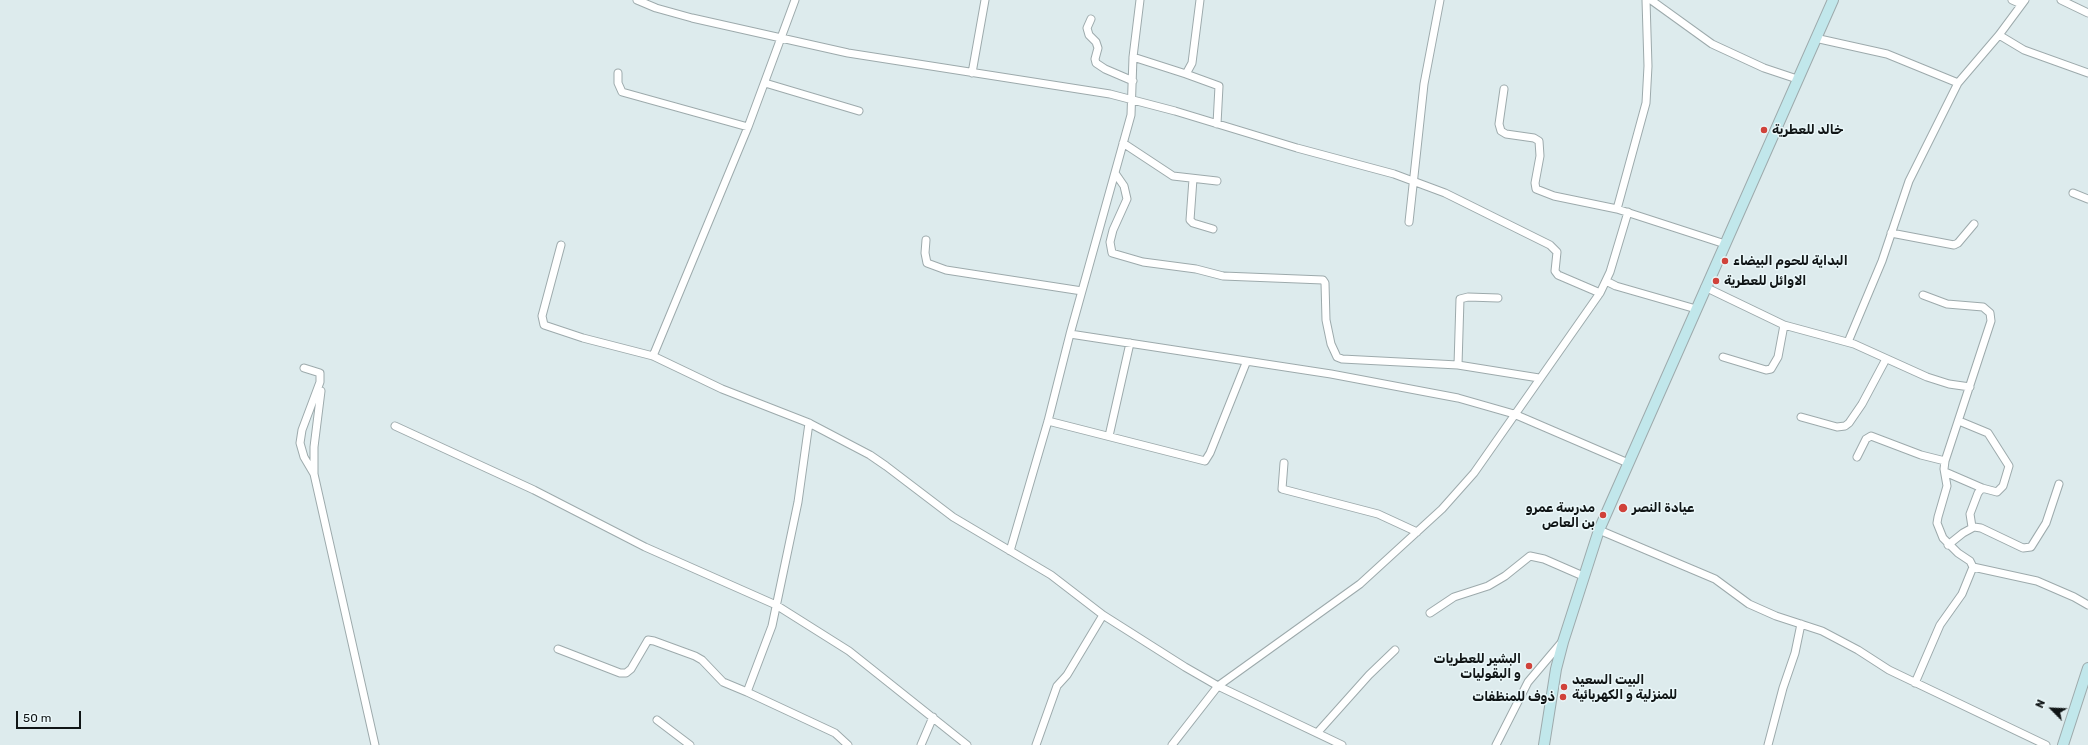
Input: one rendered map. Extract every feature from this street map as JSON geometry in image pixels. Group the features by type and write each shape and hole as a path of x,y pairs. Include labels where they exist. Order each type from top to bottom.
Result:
{"street":[{"path":"636,0 656,8 692,18 880,59 1090,90 1133,99 1412,180 1464,202 1550,245 1557,252 1555,271 1558,275 1600,293"},
{"path":"653,356 748,127 783,38 795,0"},
{"path":"972,73 985,0"},
{"path":"1010,551 1048,420 1070,334 1131,115 1133,99 1133,57 1140,0"},
{"path":"1186,74 1192,63 1200,0"},
{"path":"1409,222 1412,180 1424,84 1440,0"},
{"path":"1617,209 1646,103 1648,66 1646,0"},
{"path":"1651,0 1717,46 1764,68 1797,79"},
{"path":"1544,745 1556,669 1583,576 1599,530 1833,0"},
{"path":"1848,342 1891,234 1909,181 1958,83 1999,35 2023,2 2012,0"},
{"path":"2061,0 2088,13"},
{"path":"1091,19 1087,28 1089,35 1096,42 1098,48 1096,63 1105,69 1133,81"},
{"path":"1999,35 2024,50 2088,73"},
{"path":"1815,38 1887,54 1958,83"},
{"path":"1133,57 1219,86 1217,124"},
{"path":"618,73 618,83 622,92 748,127"},
{"path":"765,83 859,111"},
{"path":"1504,89 1499,124 1501,131 1503,133 1539,140 1540,156 1535,183 1536,189 1554,196 1628,212 1725,244"},
{"path":"1123,143 1165,172 1174,176 1217,181"},
{"path":"1115,173 1127,192 1127,199 1113,230 1110,242 1112,253 1143,262 1196,269 1223,276 1323,280 1325,283 1324,307 1328,332 1334,352 1339,358 1458,365 1539,378"},
{"path":"1193,179 1190,220 1193,223 1213,229"},
{"path":"2073,193 2088,199"},
{"path":"1172,745 1218,686 1360,584 1442,509 1474,473 1492,449 1539,378 1568,341 1600,293 1606,281 1628,212"},
{"path":"1891,234 1954,245 1958,243 1974,224"},
{"path":"926,240 924,253 927,262 940,268 1003,280 1082,291"},
{"path":"561,245 542,316 544,325 583,338 653,356 722,389 809,423 886,466 953,517 1051,575 1103,615 1218,686 1318,732 1342,745"},
{"path":"1606,281 1616,286 1696,308"},
{"path":"1705,287 1784,325 1848,342 1949,384 1970,387"},
{"path":"1915,683 1940,625 1962,594 1973,567 1970,561 1948,545 1940,533 1937,523 1947,486 1945,461 1989,329 1990,313 1983,307 1947,304 1923,295"},
{"path":"1458,365 1460,299 1468,297 1498,298"},
{"path":"1724,357 1766,370 1771,369 1778,357 1784,325"},
{"path":"1070,334 1331,374 1458,398 1514,414 1628,463"},
{"path":"1109,436 1130,343"},
{"path":"1801,417 1837,427 1849,424 1862,404 1886,359"},
{"path":"1048,420 1205,460 1210,453 1246,362"},
{"path":"304,368 320,373 321,393 314,447 314,474 374,745"},
{"path":"314,474 304,457 300,443 302,430 320,382"},
{"path":"1945,472 1982,488 1997,492 2003,486 2009,466 1988,433 1959,422"},
{"path":"747,692 772,626 798,502 809,423"},
{"path":"395,426 528,487 645,547 776,605 849,651 968,745"},
{"path":"1857,457 1866,439 1871,436 1921,455 1945,461"},
{"path":"1284,463 1282,489 1378,514 1417,532"},
{"path":"1948,545 1972,527 1982,528 2023,548 2031,547 2046,523 2059,484"},
{"path":"1972,527 1970,514 1982,488"},
{"path":"1599,530 1708,575 1749,604 1822,631 1852,647 1889,670 2046,745"},
{"path":"1430,613 1454,597 1488,586 1530,556 1544,559 1583,576"},
{"path":"1973,567 2037,581 2074,597 2088,605"},
{"path":"1036,745 1057,686 1067,676 1103,615"},
{"path":"1768,745 1783,688 1795,653 1801,624"},
{"path":"558,649 620,673 626,673 648,640 654,641 695,656 702,660 722,682 835,733 848,745"},
{"path":"1496,745 1528,682 1563,642"},
{"path":"1318,732 1369,675 1395,650"},
{"path":"2063,745 2088,668"},
{"path":"921,745 933,718"},
{"path":"657,720 690,745"}],"place":[{"name":"خالد للعطرية","path":"1764,130"},
{"name":"البداية للحوم البيضاء","path":"1725,261"},
{"name":"الاوائل للعطرية","path":"1716,281"},
{"name":"عيادة النصر","path":"1623,508"},
{"name":"مدرسة عمرو بن العاص","path":"1603,515"},
{"name":"البشير للعطريات و البقوليات","path":"1529,666"},
{"name":"البيت السعيد للمنزلية و الكهربائية","path":"1564,687"},
{"name":"ذوف للمنظفات","path":"1563,697"}]}
